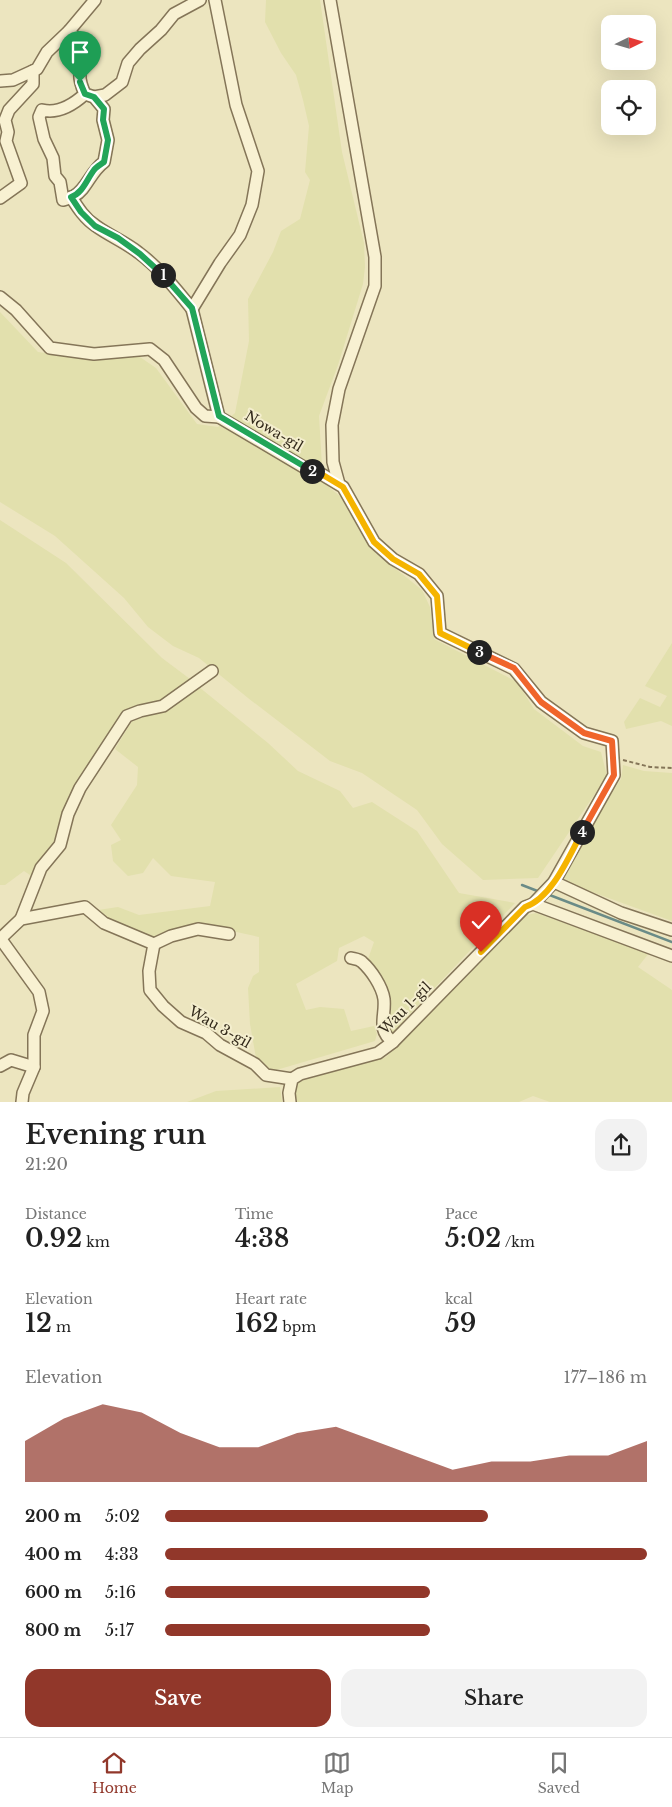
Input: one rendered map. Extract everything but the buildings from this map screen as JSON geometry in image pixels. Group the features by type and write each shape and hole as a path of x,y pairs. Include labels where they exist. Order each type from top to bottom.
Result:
{"street":[{"path":"0,81 13,80 37,69 47,52 69,31 95,0"},
{"path":"69,31 80,43 86,54 80,71 80,82 90,95 104,109 103,120 108,140 104,162 95,168 86,184 75,196 62,200 60,182 55,176 53,158 44,139 40,117 42,110 50,112 73,104 90,95 106,95 122,82 128,63 140,48 161,30 174,14 200,0"},
{"path":"192,308 240,235 252,205 258,171 236,105 215,0"},
{"path":"330,0 374,257 375,286 339,389 332,425 333,462 339,484 343,487 374,542 393,559 419,574 437,596 440,633 514,668 541,702 584,733 612,741 612,757"},
{"path":"0,198 21,183 6,141 8,132 5,120 9,110 33,84 33,71"},
{"path":"71,197 81,212 95,226 118,238 140,254 172,284 192,308 219,416"},
{"name":"Nowa-gil","path":"0,297 16,310 50,348 58,351 94,354 150,349 164,360 196,408 205,416 219,416 312,472 323,475 339,484"},
{"path":"22,1102 23,1093 34,1066 34,1035 43,1011 38,992 0,939 21,919 42,868 60,845 68,814 80,788 127,716 163,706 212,671"},
{"name":"Wau 1-gil","path":"292,1079 300,1074 378,1053 393,1042 525,907 536,901 553,883 614,775 612,757"},
{"path":"553,883 621,913 672,930"},
{"path":"536,901 672,956"},
{"path":"21,919 84,907 104,923 154,944 171,936 198,929 228,934"},
{"name":"Wau 3-gil","path":"154,944 149,971 150,990 163,1006 181,1022 206,1033 220,1045 255,1064 266,1075 292,1079"},
{"path":"351,958 361,960 376,979 384,998 383,1029 387,1037 393,1042"},
{"path":"0,1066 11,1060 34,1066"},
{"path":"290,1102 289,1093 292,1079"}],"path":[{"path":"612,757 650,767 672,768"}],"shaded area":[{"path":"266,0 320,0 342,152 364,243 365,267 363,284 338,365 319,416 323,482 342,498 376,553 422,590 430,607 434,639 517,682 534,709 583,746 601,752 607,776 538,878 483,880 442,844 417,810 362,773 330,761 199,658 173,646 148,627 124,598 55,536 0,502 0,312 38,352 97,360 137,355 156,368 197,424 218,427 235,413 249,341 248,299 273,252 281,231 300,219 310,180 305,172 309,126 303,100 296,75 281,53 265,22"},
{"path":"0,520 66,563 162,658 190,679 160,702 128,711 55,843 33,877 24,871 5,885 0,885"},
{"path":"672,643 672,726 661,721 626,729 624,722 640,698 660,707 667,696 645,686"},
{"path":"199,687 268,743 298,771 340,791 353,808 372,802 417,831 459,893 515,903 391,1034 389,1026 390,994 368,959 374,942 364,936 339,948 337,961 296,984 306,1010 320,1007 344,1009 351,1031 374,1026 377,1034 375,1041 273,1071 256,1058 250,1024 248,988 253,976 259,972 259,937 200,924 154,937 110,919 98,910 118,907 139,915 210,906 215,882 171,876 153,858 143,873 128,876 113,861 111,845 121,840 111,825 137,785 138,767 115,749 132,721 169,709"},
{"path":"623,765 644,771 672,773 672,921 556,879 621,779"},
{"path":"536,913 649,953 638,967 672,990 672,1102 550,1102 533,1096 519,1102 297,1102 295,1090 297,1082 386,1057 527,915"},
{"path":"280,1087 282,1102 187,1102 216,1091"}],"waterway":[{"path":"522,885 540,892"},
{"path":"547,894 672,942"}],"route":[{"path":"80,82 85,94 94,97 104,109 103,120 108,140 104,162 95,168 86,184 75,196 71,197 81,212 95,226 118,238 140,254 172,284 192,308 219,416 312,472 323,475 343,487 374,542 393,559 419,574 437,596 440,633 514,668 541,702 584,733 612,741 614,775 554,882 533,904 525,907 481,952"}]}
